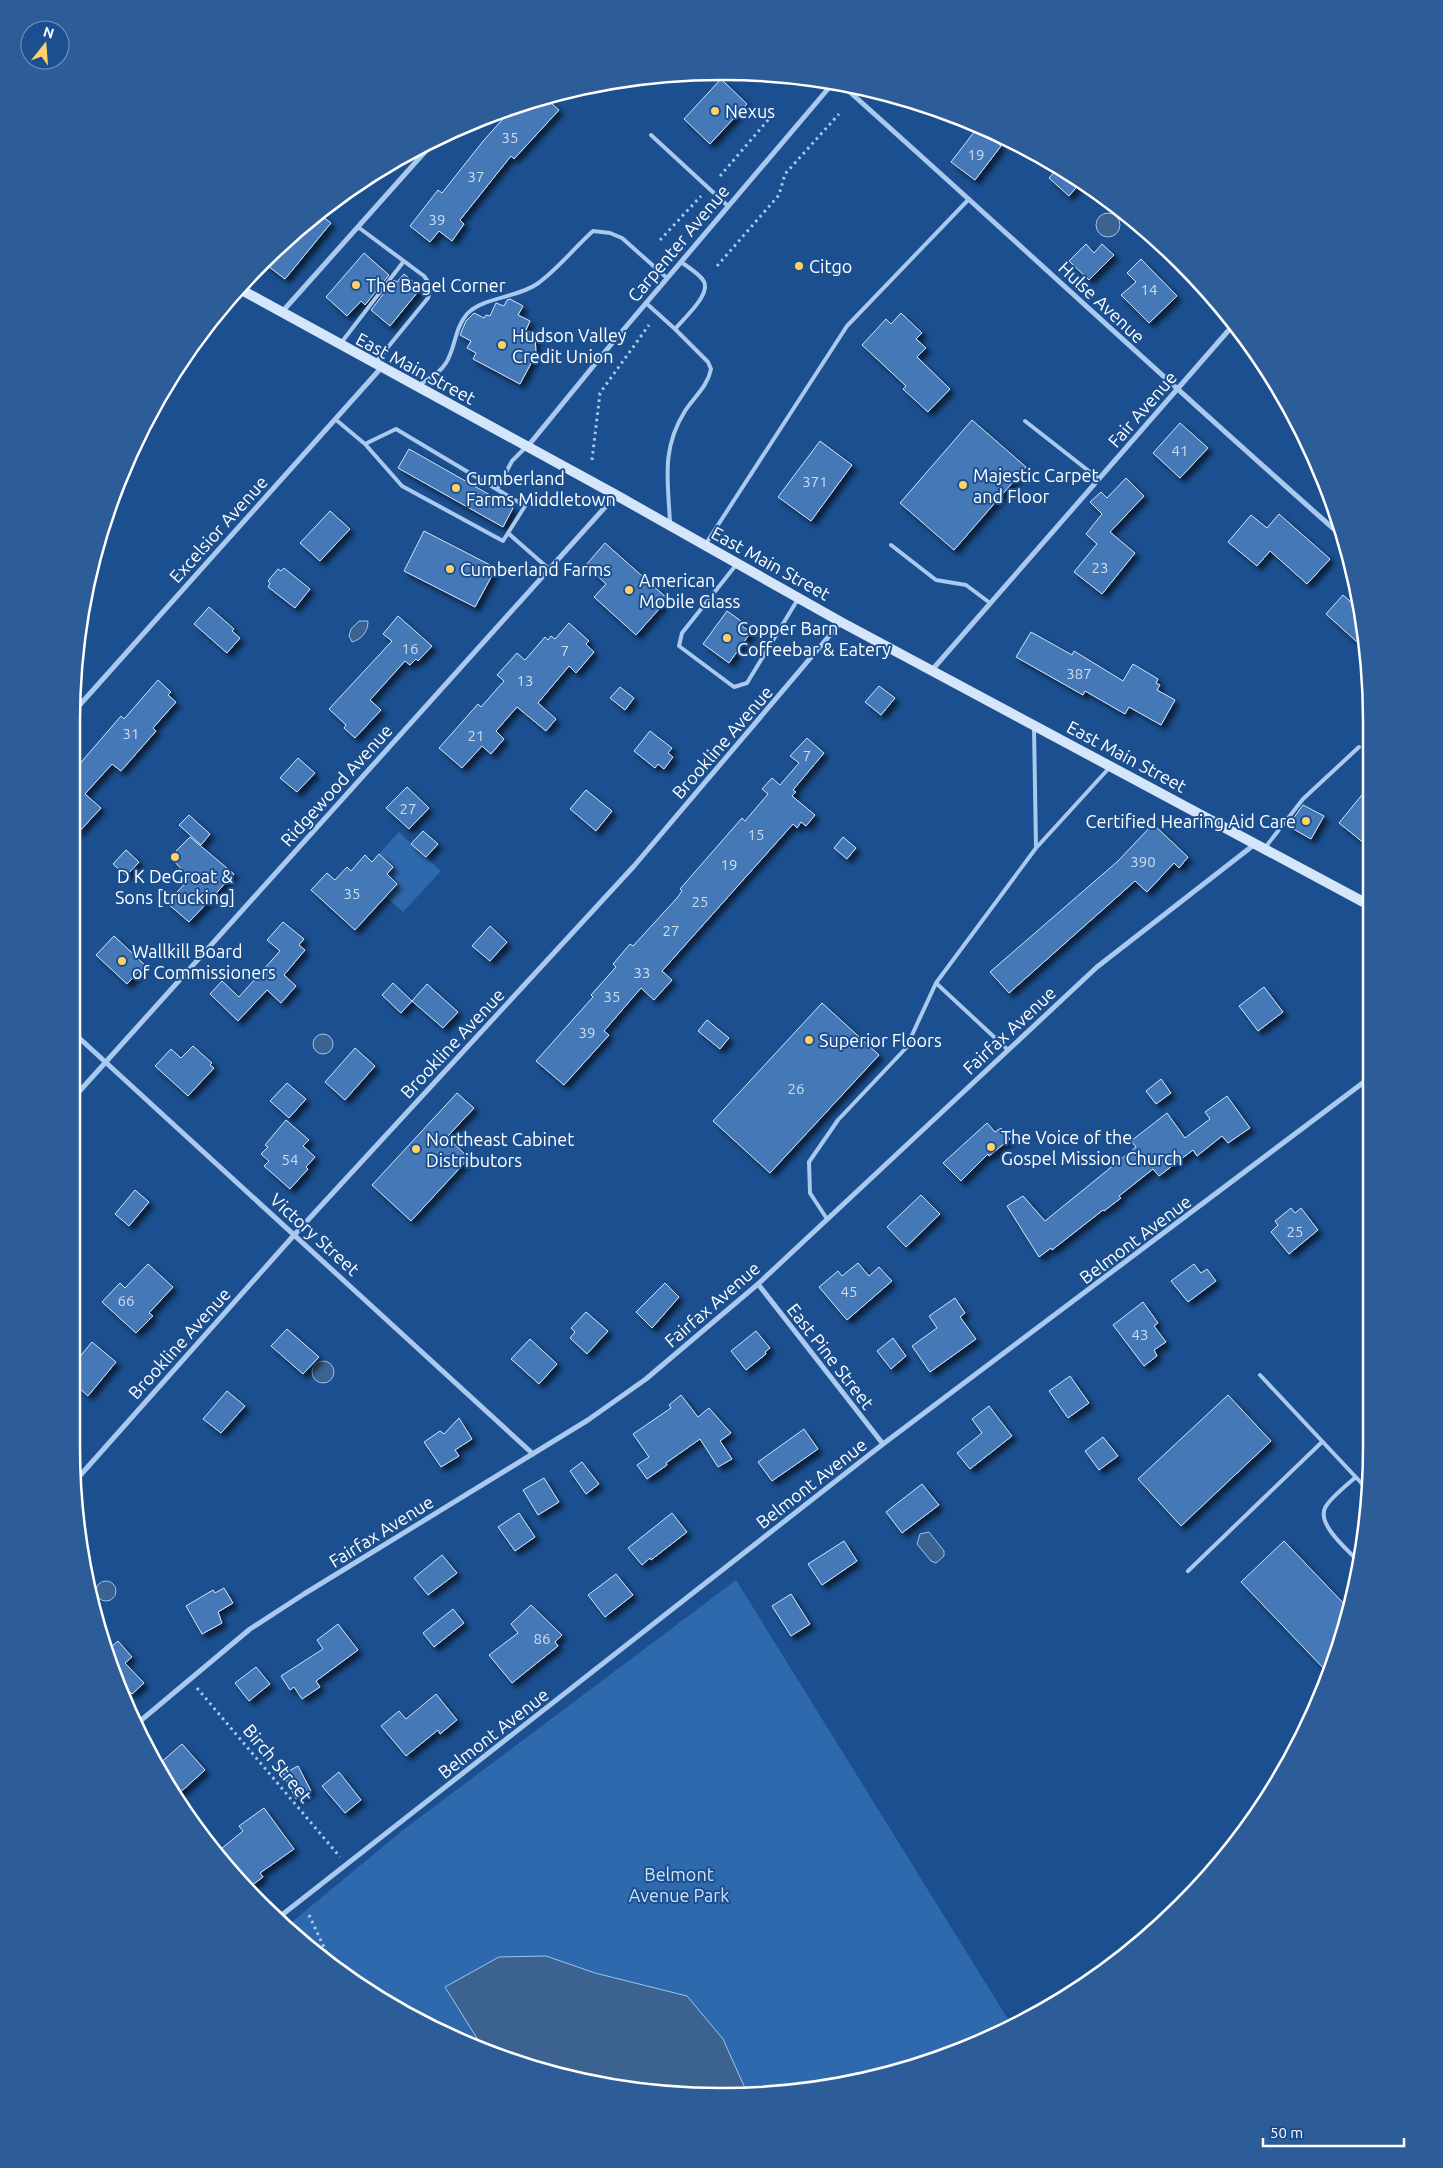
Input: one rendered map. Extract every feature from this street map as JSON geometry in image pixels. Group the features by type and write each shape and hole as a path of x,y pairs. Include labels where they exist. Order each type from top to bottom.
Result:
{"main road":[{"name":"East Main Street","path":"245,292 377,366 616,495 841,622 1363,902"}],"street":[{"name":"Carpenter Avenue","path":"527,446 667,278 829,89"},
{"name":"Hulse Avenue","path":"851,93 1177,390 1333,528"},
{"path":"282,312 423,154"},
{"name":"Fair Avenue","path":"932,670 1229,330"},
{"name":"Excelsior Avenue","path":"80,704 335,419 377,366"},
{"name":"Ridgewood Avenue","path":"80,1091 616,495"},
{"name":"Brookline Avenue","path":"81,1475 295,1234 634,866 841,622"},
{"name":"Fairfax Avenue","path":"141,1719 250,1630 273,1614 588,1420 646,1379 758,1284 1007,1049 1097,967 1260,846"},
{"name":"Victory Street","path":"80,1039 533,1454"},
{"name":"Belmont Avenue","path":"283,1914 883,1444 1363,1083"},
{"name":"East Pine Street","path":"758,1284 883,1444"}],"lane":[{"path":"651,135 728,206"},
{"path":"705,545 847,326 969,199"},
{"path":"358,227 424,276 431,286 428,298 377,366"},
{"path":"416,387 445,365 452,352 459,325 468,313 496,300 521,293 538,284 593,232 610,233 622,238 667,278"},
{"path":"340,345 404,261"},
{"path":"675,328 704,296 706,287 703,280 681,262"},
{"path":"646,303 675,328 708,362 711,369 705,385 686,410 673,435 666,488 670,525"},
{"path":"335,419 365,444 402,486 503,541 525,506 396,429 365,444"},
{"path":"1025,421 1099,479"},
{"path":"496,489 512,461 527,446"},
{"path":"508,532 549,569"},
{"path":"891,545 936,580 966,585 990,603"},
{"path":"738,563 682,633 679,646 734,687 748,683 798,597"},
{"path":"1034,725 1036,848"},
{"path":"1260,846 1303,799 1359,747"},
{"path":"827,1219 810,1193 809,1162 838,1120 906,1048 936,983 1036,848 1111,765"},
{"path":"936,983 1007,1049"},
{"path":"1260,1375 1362,1484"},
{"path":"1188,1571 1322,1442"},
{"path":"1354,1556 1326,1526 1322,1516 1325,1506 1356,1477"}],"path":[{"path":"720,176 774,113"},
{"path":"717,266 779,195 785,174 839,114"},
{"path":"660,240 701,196"},
{"path":"592,460 600,393 649,325"},
{"name":"Birch Street","path":"189,1679 347,1865"},
{"path":"309,1914 326,1951"}],"green space":[{"path":"399,832 441,871 403,912 386,897 397,884 387,874 393,867 379,854"},
{"name":"Belmont Avenue Park","path":"736,1580 1009,2020 928,2054 888,2066 847,2076 763,2087 680,2087 638,2083 596,2076 515,2054 438,2022 401,2002 365,1980 292,1922 403,1830"}],"shaded area":[{"path":"1108,213 1113,214 1119,220 1119,230 1113,236 1108,237 1103,236 1097,230 1096,225 1097,220 1103,214"},
{"path":"359,621 368,621 366,632 359,639 352,642 349,636 351,629"},
{"path":"319,1034 327,1034 333,1040 333,1048 327,1054 319,1054 313,1048 313,1040"},
{"path":"323,1361 331,1364 334,1372 331,1380 323,1383 315,1380 312,1372 315,1364"},
{"path":"929,1532 944,1551 944,1556 936,1563 931,1561 917,1544 920,1534"},
{"path":"102,1582 110,1582 115,1587 115,1595 110,1600 102,1600 98,1596 97,1587"},
{"path":"546,1956 595,1973 687,1996 723,2039 745,2087 680,2087 596,2076 515,2054 478,2040 445,1987 499,1957"}],"building":[{"name":"Nexus","path":"720,80 747,104 710,144 684,119"},
{"path":"551,103 559,110 514,159 511,156 460,220 464,224 452,241 439,231 430,242 410,226 438,190 442,193 503,118"},
{"path":"974,132 1001,146 975,180 951,162"},
{"path":"1054,173 1077,187 1069,196 1049,178"},
{"path":"325,218 331,223 285,279 269,267"},
{"path":"1086,244 1094,253 1102,244 1114,255 1089,280 1069,261"},
{"name":"The Bagel Corner","path":"364,253 389,275 365,305 361,301 347,316 326,297"},
{"path":"1141,259 1177,296 1149,323 1121,295 1136,282 1127,273"},
{"path":"404,274 421,288 390,326 371,310 394,280 397,282"},
{"name":"Hudson Valley Credit Union","path":"510,299 523,306 518,315 530,321 526,330 535,335 536,354 520,384 473,359 476,353 467,348 471,341 460,335 466,321 474,313 484,318 486,315 490,316 496,303 504,306 507,300"},
{"path":"901,313 922,333 916,339 926,348 917,357 950,389 928,412 903,389 906,386 862,345 886,319 891,324"},
{"name":"Majestic Carpet and Floor","path":"972,420 1026,467 954,550 900,503"},
{"path":"1180,423 1208,448 1180,478 1153,453"},
{"path":"820,441 852,465 811,521 778,497"},
{"name":"Cumberland Farms Middletown","path":"409,449 513,508 503,527 398,468"},
{"path":"1126,478 1144,496 1110,532 1135,553 1102,594 1074,572 1097,544 1086,534 1102,514 1090,502 1101,492 1107,498"},
{"path":"330,511 350,529 320,561 300,543"},
{"path":"1279,514 1330,559 1307,584 1270,551 1257,566 1228,542 1251,515 1267,528"},
{"name":"Cumberland Farms","path":"424,531 496,568 475,607 404,571"},
{"name":"American Mobile Glass","path":"605,543 668,599 636,635 594,597 606,584 586,565"},
{"path":"284,568 310,589 295,608 268,587 270,583 268,581 278,569 281,571"},
{"path":"1343,595 1352,603 1358,643 1326,614"},
{"path":"209,607 234,629 232,631 240,638 227,653 194,624"},
{"name":"Copper Barn Coffeebar & Eatery","path":"727,611 744,623 742,626 751,632 729,663 703,644"},
{"path":"398,616 432,646 418,661 416,659 410,665 405,661 370,700 381,710 355,738 344,728 346,725 329,709 392,641 383,634"},
{"path":"569,623 589,641 586,644 594,652 576,673 569,666 538,703 556,719 546,731 517,707 496,731 504,739 491,754 482,746 462,768 439,748 478,704 481,707 504,681 497,675 517,653 525,660 545,637 548,640 551,636 555,639"},
{"path":"1031,632 1072,655 1074,651 1123,681 1133,664 1158,679 1156,683 1160,685 1157,690 1175,700 1161,725 1129,707 1125,714 1085,691 1083,695 1016,657"},
{"path":"158,680 171,692 168,695 176,702 153,728 156,731 121,771 112,764 85,794 101,808 80,831 80,764 121,716 124,719"},
{"path":"879,686 895,698 881,715 865,702"},
{"path":"620,687 634,698 625,710 610,698"},
{"path":"650,731 672,748 668,753 673,757 664,769 658,764 655,768 634,751"},
{"path":"807,738 824,753 793,790 796,792 792,796 815,815 806,826 801,822 797,828 793,824 662,971 672,980 654,1000 641,988 604,1031 609,1035 564,1085 536,1061 593,997 591,995 616,967 613,964 630,944 633,946 677,898 682,891 680,889 742,818 745,821 768,794 762,789 772,778 780,785 799,763 790,756"},
{"path":"298,758 315,773 297,792 280,778"},
{"path":"407,787 429,808 409,829 386,808"},
{"path":"586,790 612,811 596,831 570,809"},
{"path":"1363,794 1363,842 1339,823"},
{"name":"Certified Hearing Aid Care","path":"1303,805 1324,816 1311,839 1288,826"},
{"path":"189,815 210,834 201,845 179,825"},
{"path":"1153,824 1188,857 1179,868 1174,863 1147,892 1135,881 1009,993 990,972 1118,861"},
{"path":"423,831 438,844 426,857 411,844"},
{"path":"190,837 234,874 189,922 167,903 190,878 170,857"},
{"path":"843,837 856,848 847,859 834,848"},
{"path":"126,850 139,862 126,876 113,864"},
{"path":"379,854 393,867 387,874 397,884 355,930 311,890 327,873 335,880 347,867 351,871 365,855 372,862"},
{"path":"283,922 304,939 299,945 305,950 284,975 296,986 281,1003 267,990 238,1021 210,994 222,981 239,997 280,951 267,940"},
{"path":"490,926 507,942 490,961 472,946"},
{"name":"Wallkill Board of Commissioners","path":"114,936 145,965 127,984 96,955"},
{"path":"393,983 412,1001 401,1013 382,995"},
{"path":"427,984 458,1012 443,1028 412,1001"},
{"path":"1264,987 1283,1012 1258,1031 1239,1006"},
{"path":"822,1003 879,1055 770,1173 713,1121"},
{"path":"707,1020 729,1038 720,1049 698,1031"},
{"path":"193,1046 212,1063 210,1065 214,1068 188,1096 155,1066 171,1049 181,1058"},
{"path":"355,1048 375,1066 345,1100 325,1082"},
{"path":"1161,1079 1171,1093 1156,1104 1146,1091"},
{"path":"287,1083 306,1099 289,1118 270,1101"},
{"path":"457,1093 474,1108 447,1137 469,1158 411,1221 372,1185"},
{"path":"1227,1096 1250,1128 1228,1143 1222,1136 1197,1156 1193,1150 1159,1176 1153,1169 1119,1196 1121,1198 1052,1250 1051,1248 1039,1257 1007,1206 1023,1196 1045,1221 1136,1147 1131,1141 1167,1113 1185,1138 1210,1119 1205,1112"},
{"path":"286,1120 309,1140 303,1146 315,1157 306,1167 308,1169 290,1189 264,1166 269,1161 261,1154 268,1147 265,1145"},
{"path":"987,1123 995,1132 1001,1128 1010,1139 989,1156 988,1154 961,1181 943,1163"},
{"path":"135,1190 149,1202 129,1226 115,1214"},
{"path":"921,1195 940,1214 906,1247 887,1227"},
{"path":"1291,1208 1295,1213 1301,1208 1318,1230 1289,1254 1271,1232 1278,1225 1275,1221"},
{"path":"858,1263 869,1276 879,1267 892,1281 847,1320 819,1287 838,1271 842,1276"},
{"path":"148,1264 173,1287 149,1313 153,1316 136,1333 102,1302 120,1283 125,1288"},
{"path":"1194,1264 1201,1273 1207,1269 1216,1281 1188,1302 1171,1281"},
{"path":"665,1283 679,1297 652,1328 636,1312"},
{"path":"955,1298 965,1313 960,1317 976,1339 930,1372 912,1346 937,1328 929,1316"},
{"path":"1143,1302 1158,1323 1154,1326 1166,1342 1154,1350 1157,1356 1144,1366 1113,1325"},
{"path":"586,1312 608,1331 587,1354 570,1338 575,1332 571,1328"},
{"path":"287,1329 319,1357 303,1374 271,1346"},
{"path":"756,1331 770,1348 765,1352 766,1354 746,1370 731,1351"},
{"path":"893,1338 906,1356 891,1369 877,1351"},
{"path":"530,1339 557,1364 539,1384 511,1359"},
{"path":"92,1342 116,1362 88,1396 80,1389 80,1356"},
{"path":"1070,1376 1089,1403 1068,1418 1049,1391"},
{"path":"227,1391 245,1406 221,1433 203,1419"},
{"path":"681,1395 698,1417 709,1408 731,1433 720,1441 732,1459 718,1467 700,1439 647,1479 637,1465 649,1457 633,1434 671,1408 669,1405"},
{"path":"1228,1395 1271,1441 1181,1526 1138,1479"},
{"path":"989,1406 1012,1436 970,1469 957,1453 982,1433 972,1419"},
{"path":"459,1418 472,1439 455,1450 459,1456 441,1467 424,1442 440,1431 444,1434"},
{"path":"804,1429 818,1449 772,1481 758,1462"},
{"path":"1103,1437 1118,1456 1099,1470 1085,1451"},
{"path":"582,1462 599,1484 586,1494 570,1471"},
{"path":"544,1478 559,1502 538,1515 523,1490"},
{"path":"922,1484 939,1505 902,1533 886,1512"},
{"path":"519,1513 535,1537 515,1551 498,1527"},
{"path":"672,1513 687,1532 642,1565 628,1548"},
{"path":"844,1541 857,1561 822,1585 808,1564"},
{"path":"1284,1541 1343,1603 1323,1668 1241,1582"},
{"path":"442,1555 457,1573 428,1595 414,1578"},
{"path":"616,1574 633,1595 605,1617 588,1595"},
{"path":"224,1588 233,1603 218,1612 222,1623 202,1634 186,1606 213,1590 215,1593"},
{"path":"791,1594 810,1624 791,1636 772,1606"},
{"path":"531,1605 562,1635 555,1642 558,1646 512,1683 489,1655 518,1633 511,1624"},
{"path":"453,1609 464,1623 434,1647 423,1633"},
{"path":"338,1624 358,1650 316,1681 320,1687 302,1699 294,1687 290,1690 281,1676 323,1649 317,1640"},
{"path":"118,1641 132,1657 125,1663 144,1683 132,1694 128,1690 112,1646"},
{"path":"256,1667 270,1684 249,1701 235,1683"},
{"path":"436,1694 457,1720 440,1734 438,1730 406,1756 381,1726 399,1711 406,1719"},
{"path":"182,1744 205,1770 181,1792 163,1761"},
{"path":"298,1766 311,1791 296,1799 283,1774"},
{"path":"339,1772 361,1800 345,1813 322,1786"},
{"path":"264,1808 294,1849 260,1873 263,1877 253,1884 222,1848 243,1831 239,1826"}],"place":[{"name":"Nexus","path":"715,111"},
{"name":"Citgo","path":"799,266"},
{"name":"The Bagel Corner","path":"356,285"},
{"name":"Hudson Valley Credit Union","path":"502,345"},
{"name":"Majestic Carpet and Floor","path":"963,485"},
{"name":"Cumberland Farms Middletown","path":"456,488"},
{"name":"Cumberland Farms","path":"450,569"},
{"name":"American Mobile Glass","path":"629,590"},
{"name":"Copper Barn Coffeebar & Eatery","path":"727,638"},
{"name":"Certified Hearing Aid Care","path":"1306,821"},
{"name":"D K DeGroat & Sons [trucking]","path":"175,857"},
{"name":"Wallkill Board of Commissioners","path":"122,961"},
{"name":"Superior Floors","path":"809,1040"},
{"name":"The Voice of the Gospel Mission Church","path":"991,1147"},
{"name":"Northeast Cabinet Distributors","path":"416,1149"}]}
